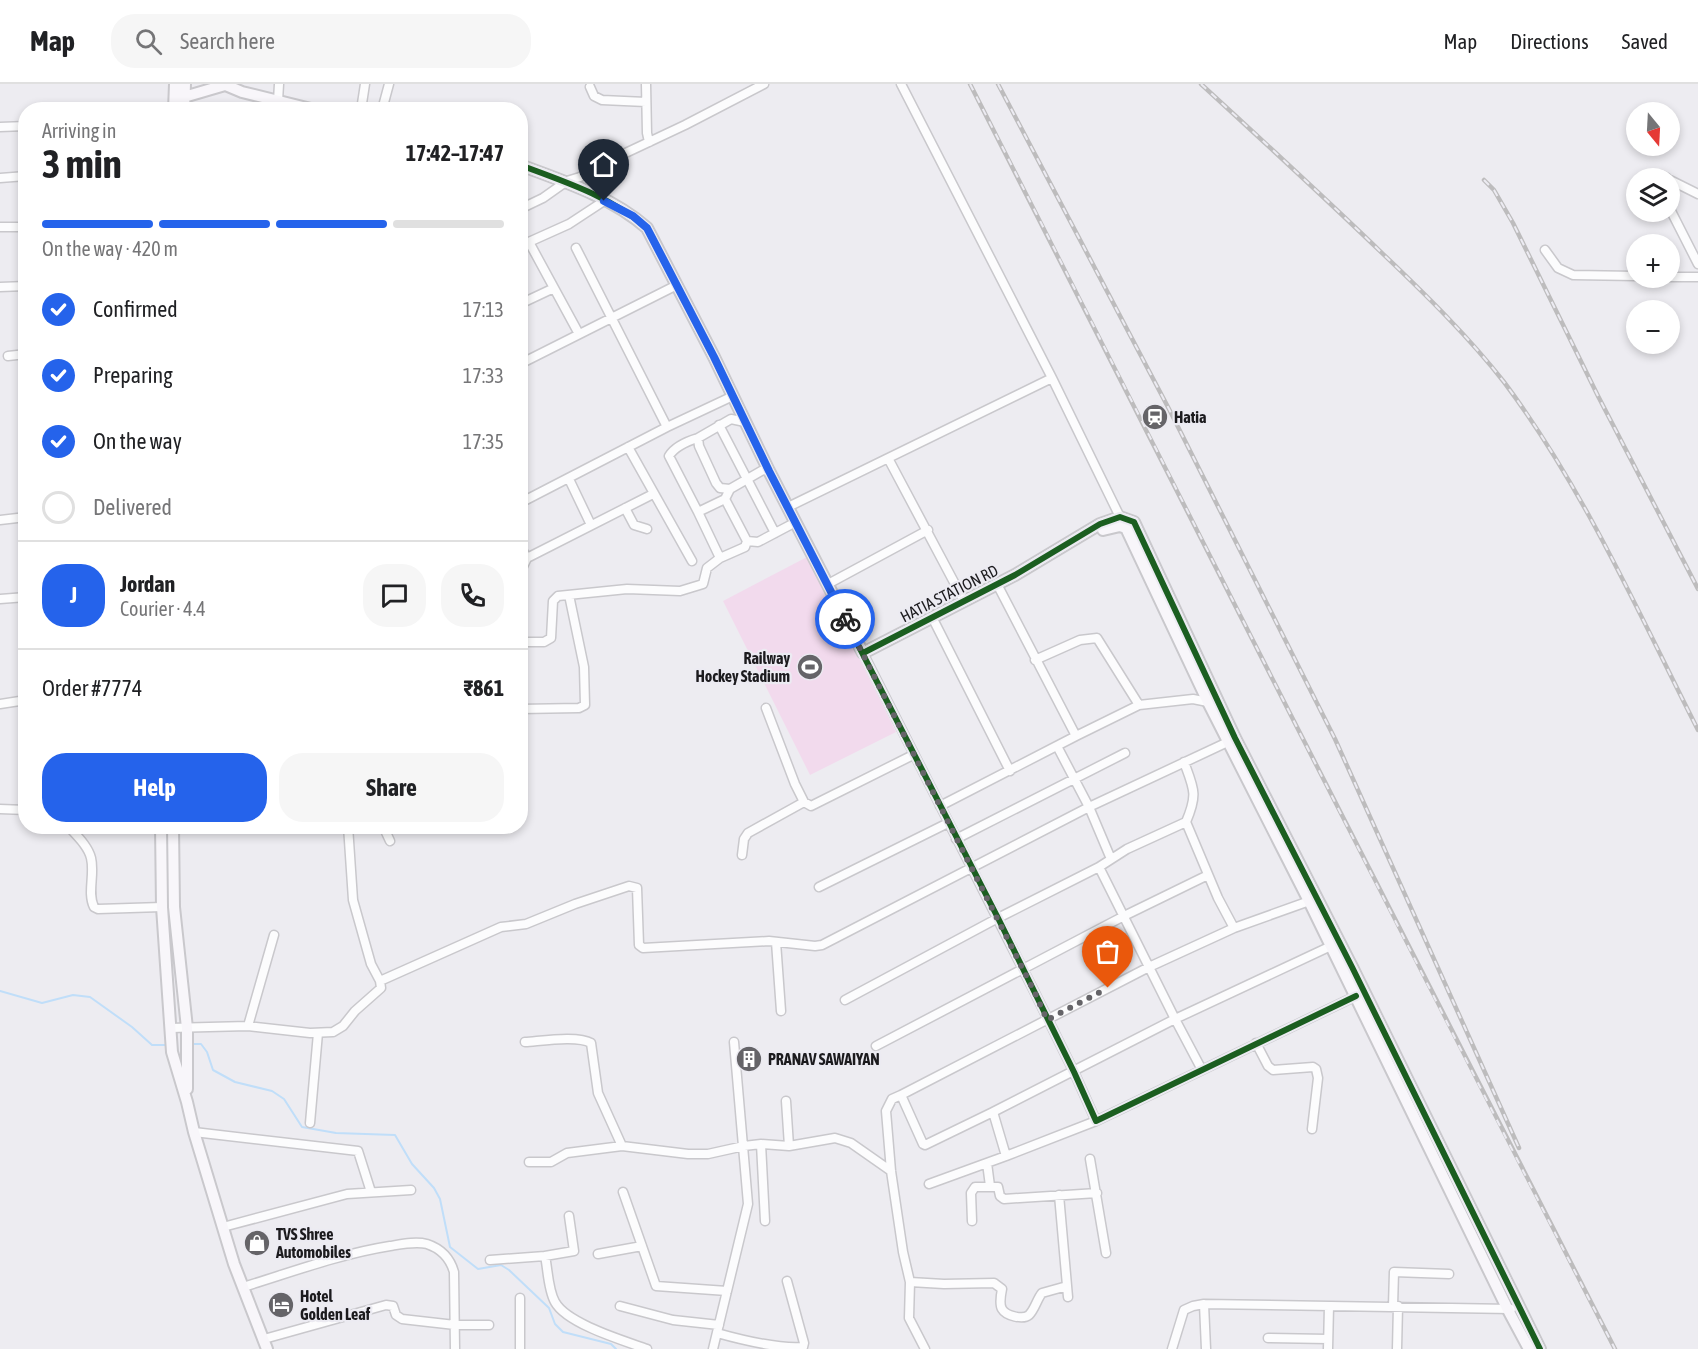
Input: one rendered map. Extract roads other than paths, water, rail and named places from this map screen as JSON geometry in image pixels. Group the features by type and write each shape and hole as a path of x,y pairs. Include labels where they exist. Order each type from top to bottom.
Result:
{"street":[{"path":"175,84 181,102"},
{"path":"177,102 185,84"},
{"path":"278,101 279,84"},
{"path":"362,102 365,84"},
{"path":"384,102 389,84"},
{"path":"646,84 649,142"},
{"path":"528,205 543,198 567,181 580,177 764,84"},
{"path":"901,84 1052,378 1120,517"},
{"path":"179,97 224,85 282,102"},
{"path":"590,87 594,96 602,100 646,102"},
{"path":"0,127 18,126"},
{"path":"528,168 567,181 633,216 647,228 998,918 1096,1121"},
{"path":"0,178 18,177"},
{"path":"1680,185 1698,194"},
{"path":"528,242 576,220 604,201"},
{"path":"1677,222 1698,264"},
{"path":"0,227 18,227"},
{"path":"576,248 667,427"},
{"path":"528,250 554,288 579,334"},
{"path":"1545,250 1558,268 1573,275 1626,276"},
{"path":"1680,277 1698,277"},
{"path":"528,360 677,285"},
{"path":"0,287 18,286"},
{"path":"528,300 554,288"},
{"path":"8,356 18,355"},
{"path":"788,507 889,460 1052,378"},
{"path":"528,499 667,427 733,396"},
{"path":"720,558 669,456 672,451 730,419 745,422"},
{"path":"719,425 775,533"},
{"path":"698,438 699,446 716,483 720,488 730,489"},
{"path":"628,447 692,561"},
{"path":"889,460 964,601"},
{"path":"698,512 725,499 730,489 747,478 764,470 769,471"},
{"path":"569,479 591,525"},
{"path":"528,557 653,494"},
{"path":"528,641 551,638 553,601 558,597 627,589 685,590 703,584 707,568 720,558 745,547 747,541 725,499"},
{"path":"625,508 634,525 647,529"},
{"path":"1086,534 1089,529 1120,517 1134,522 1232,740 1513,1308 1529,1349"},
{"path":"0,520 18,518"},
{"path":"747,541 758,542 796,522"},
{"path":"1086,534 1111,527 1126,528 1208,702 1232,740"},
{"path":"828,584 928,530"},
{"name":"HATIA STATION RD","path":"863,654 997,584 1086,534"},
{"path":"997,584 1076,736"},
{"path":"528,709 579,708 585,705 585,674 568,595"},
{"path":"0,599 18,598"},
{"path":"932,617 1010,771"},
{"path":"1035,660 1080,640 1096,638 1139,705"},
{"path":"940,806 1139,705 1193,699 1208,702"},
{"path":"0,704 18,701"},
{"path":"766,708 804,802 811,806 913,754"},
{"path":"380,981 501,927 526,924 628,886 637,888 639,940 643,948 776,942 822,945 1089,807 1232,740"},
{"path":"1057,746 1089,807 1111,859"},
{"path":"956,839 1125,753"},
{"path":"1184,762 1195,797 1186,822 1218,898 1234,928"},
{"path":"742,855 744,839 748,833 804,802"},
{"path":"0,809 18,810"},
{"path":"845,1000 1099,867 1127,849 1186,822"},
{"path":"819,887 948,823"},
{"path":"76,834 84,843 91,858 91,896 94,907 98,909 162,907"},
{"path":"161,834 162,907 172,1052 223,1227 243,1287 266,1344 386,1305 393,1306 398,1318 402,1319 455,1325 489,1325"},
{"path":"173,834 174,907 187,1031 187,1102"},
{"path":"170,1029 187,1031 248,1026 318,1033 333,1032 343,1026 355,1011 381,988 371,963 353,900 349,834"},
{"path":"386,834 390,842"},
{"path":"1099,867 1202,1070"},
{"path":"876,1046 1124,916 1208,875"},
{"path":"926,1349 909,1318 910,1282 903,1252 891,1171 886,1110 892,1099 1149,967 1234,928 1313,900"},
{"path":"1313,900 1331,946 1513,1308 1540,1349"},
{"path":"248,1026 274,935"},
{"path":"776,942 781,1011"},
{"path":"901,1095 925,1145 1074,1072 1175,1018 1331,946"},
{"path":"928,1184 1096,1121 1356,996"},
{"path":"310,1123 318,1033"},
{"path":"525,1042 571,1040 591,1043 598,1093 622,1146"},
{"path":"713,1349 747,1210 744,1146 734,1042"},
{"path":"1256,1043 1268,1066 1273,1070 1314,1067 1316,1069 1318,1078 1312,1129"},
{"path":"786,1101 789,1146"},
{"path":"993,1112 1006,1156"},
{"path":"194,1132 358,1151 371,1192"},
{"path":"529,1162 551,1162 567,1153 622,1146 708,1155 744,1146 761,1144 789,1146 842,1138 891,1171"},
{"path":"761,1144 765,1221"},
{"path":"1090,1159 1106,1253"},
{"path":"987,1163 990,1186"},
{"path":"972,1221 972,1190 975,1187 998,1187 1000,1196 1004,1198 1097,1193"},
{"path":"223,1227 347,1194 411,1190"},
{"path":"623,1191 656,1286 727,1291"},
{"path":"1059,1195 1068,1297"},
{"path":"490,1260 545,1256 573,1251 569,1216"},
{"path":"243,1287 361,1250 426,1243 442,1251 451,1261 454,1272 455,1349"},
{"path":"598,1254 642,1246"},
{"path":"545,1256 553,1297 560,1309 591,1328 647,1349"},
{"path":"1397,1349 1394,1272 1449,1274"},
{"path":"621,1306 718,1329 770,1347 796,1349 802,1347 804,1342 787,1281"},
{"path":"910,1282 994,1283 1002,1289 1000,1305 1003,1310 1019,1317 1025,1317 1031,1313 1042,1293 1067,1286"},
{"path":"520,1298 520,1349"},
{"path":"1172,1349 1184,1310 1204,1304 1513,1308"},
{"path":"1204,1304 1206,1349"},
{"path":"1328,1349 1329,1306"},
{"path":"1268,1338 1328,1339"}],"waterway":[{"path":"0,991 42,1003 73,995 90,997 132,1027 152,1045 169,1045"},
{"path":"189,1044 201,1044 207,1052 213,1070 235,1082 272,1091 284,1099 302,1127 336,1133 395,1135 412,1164 434,1188 440,1199 450,1247 478,1269 501,1265 509,1270 549,1308 555,1324 563,1332 611,1344 616,1349"}],"railway":[{"path":"970,84 1615,1349"},
{"path":"998,84 1169,409 1335,739 1519,1148"},
{"path":"1201,84 1415,284 1504,382 1533,423 1585,508 1698,730"},
{"path":"1484,180 1494,190 1513,223 1598,396 1698,589"}],"place":[{"name":"Hatia","path":"1155,417"},
{"name":"Railway Hockey Stadium","path":"810,667"},
{"name":"PRANAV SAWAIYAN","path":"749,1059"},
{"name":"TVS Shree Automobiles","path":"257,1243"},
{"name":"Hotel Golden Leaf","path":"281,1305"}]}
